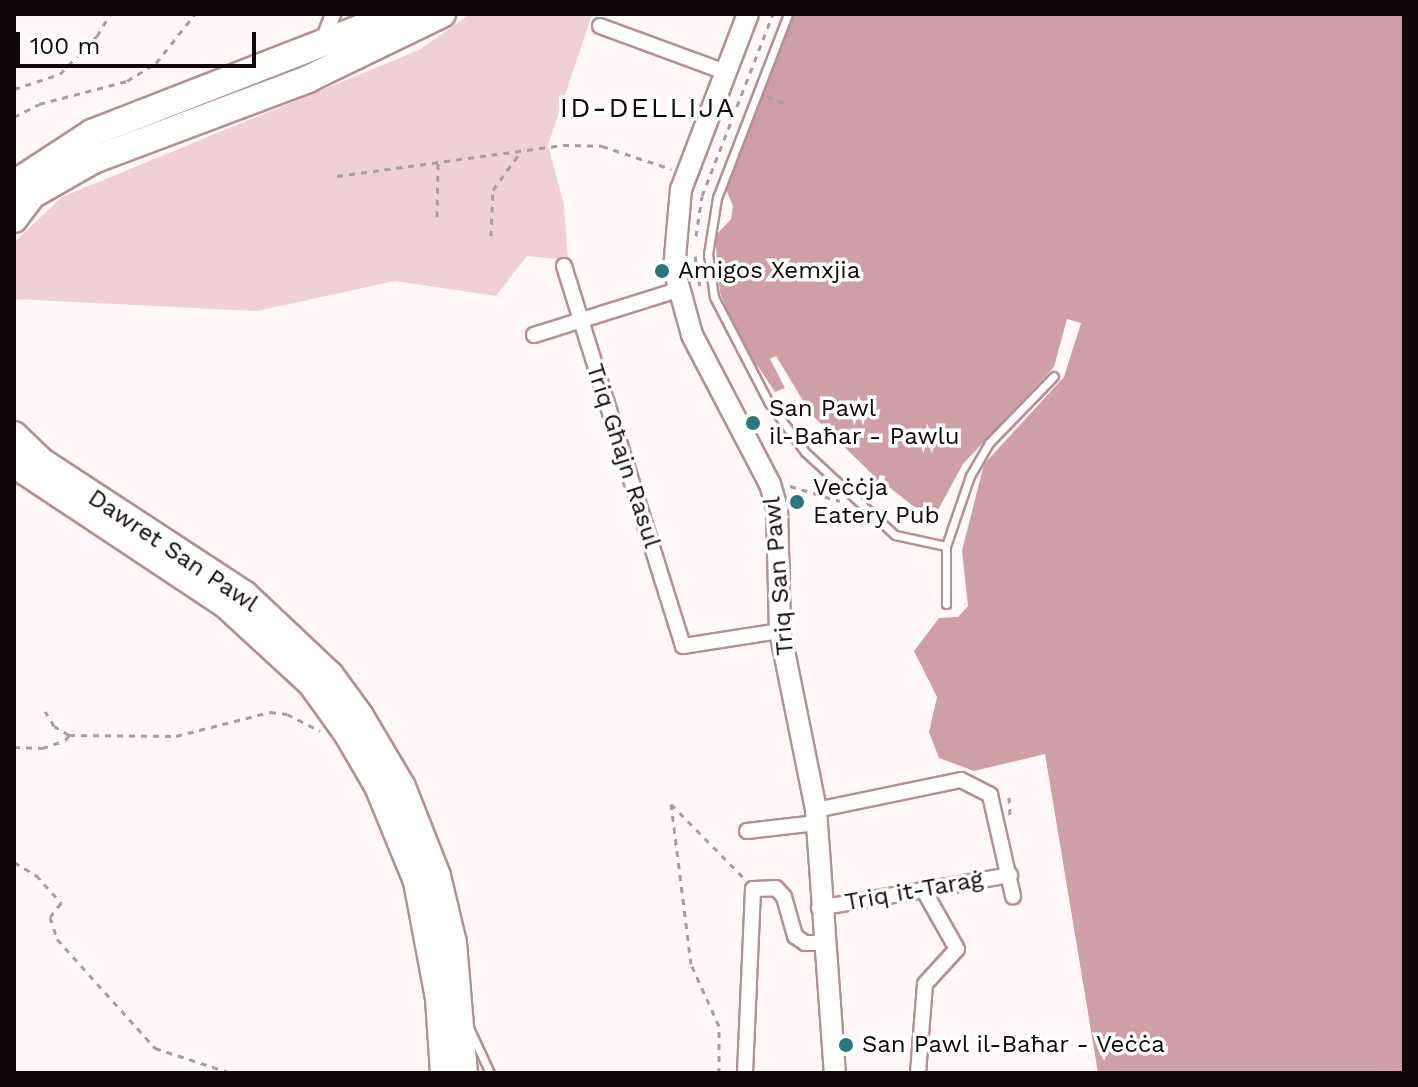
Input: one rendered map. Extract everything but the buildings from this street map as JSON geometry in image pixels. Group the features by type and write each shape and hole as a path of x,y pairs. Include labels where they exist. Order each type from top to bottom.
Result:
{"highway":[{"path":"14,184 92,133 319,49 351,23 398,14"},
{"path":"14,219 32,195 93,160 389,43 442,14"},
{"name":"Dawret San Pawl","path":"14,435 42,462 244,594 330,675 402,787 437,876 453,943 464,1073"},
{"name":"Dawret San Pawl","path":"14,464 225,604 311,683 347,733 378,786 417,881 439,998 444,1073"}],"street":[{"path":"333,14 319,49 342,53 389,43"},
{"name":"Triq San Pawl","path":"748,14 686,174 672,241 678,290 692,335 778,479 780,631 816,816 819,908 835,1073"},
{"path":"600,26 725,72"},
{"name":"Triq Għajn Rasul","path":"564,266 683,646 780,631"},
{"path":"534,335 678,290"},
{"path":"747,831 961,780 990,795 1013,896"},
{"name":"Triq it-Taraġ","path":"819,908 1010,875"},
{"path":"745,1073 753,889 776,888 784,897 795,936 805,943 824,943"},
{"path":"918,1073 925,984 957,949 923,889"}],"lane":[{"path":"788,14 717,198 708,254 714,297 769,403 805,452 895,535 946,546"},
{"path":"946,604 946,546 979,459 1054,376"},
{"path":"460,1010 490,1073"}],"path":[{"path":"14,89 60,74 97,36 110,14"},
{"path":"14,117 39,104 127,81 156,63 195,14"},
{"path":"696,239 702,196 773,14"},
{"path":"764,95 788,105"},
{"path":"337,176 519,154 563,145 602,146 686,174"},
{"path":"491,236 493,190 519,154"},
{"path":"437,217 438,163"},
{"path":"694,253 701,298"},
{"path":"778,479 792,487"},
{"path":"778,479 792,487 866,509"},
{"path":"45,711 54,726 69,735"},
{"path":"14,747 42,748 69,735 176,736 270,712 287,714 324,734 347,733"},
{"path":"719,1073 719,1026 691,964 671,804 714,842 753,889"},
{"path":"14,862 36,875 61,903 50,917 57,939 155,1048 231,1073"}],"shaded area":[{"path":"470,14 592,15 548,145 564,205 568,260 527,256 496,296 395,281 257,311 14,299 14,242 62,197 419,50"},
{"path":"795,14 1404,14 1404,1073 1098,1073 1045,754 974,771 939,758 929,732 937,697 914,651 939,618 958,617 968,606 962,551 984,464 1064,377 1081,323 1067,319 1054,367 963,464 932,521 884,483 885,476 880,475 875,489 869,486 872,474 811,414 776,356 770,359 785,388 775,392 757,365 752,366 720,293 715,236 731,219 733,206 725,187"}],"place":[{"name":"Amigos Xemxjia","path":"662,271"},
{"name":"San Pawl il-Baħar - Pawlu","path":"753,423"},
{"name":"Veċċja Eatery Pub","path":"797,502"},
{"name":"San Pawl il-Baħar - Veċċa","path":"846,1045"}],"district":[{"name":"ID-DELLIJA","path":"648,108"}]}
